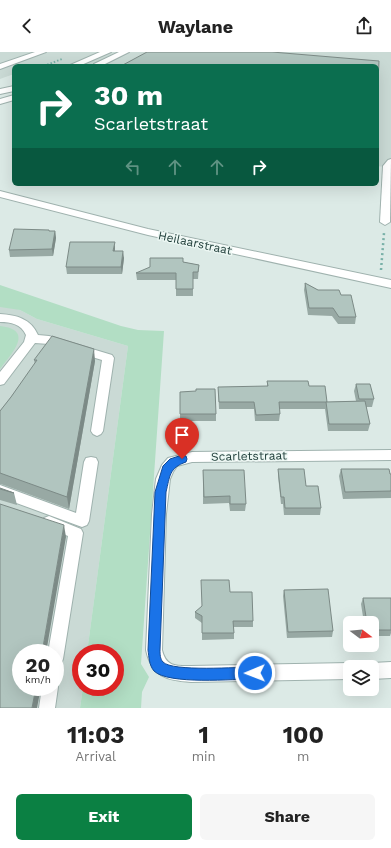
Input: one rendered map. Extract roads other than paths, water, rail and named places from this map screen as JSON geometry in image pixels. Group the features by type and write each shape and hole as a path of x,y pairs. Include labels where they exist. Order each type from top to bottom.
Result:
{"street":[{"path":"0,67 42,52"},
{"path":"77,64 107,52"},
{"path":"98,64 125,52"},
{"path":"0,92 12,89"},
{"path":"0,102 12,98"},
{"path":"384,222 388,166 391,162"},
{"name":"Heilaarstraat","path":"0,194 148,232 391,284"},
{"path":"0,318 12,318 22,323 29,328 32,335 31,339 0,381"},
{"path":"31,339 49,340 108,358 97,431"},
{"name":"Scarletstraat","path":"343,671 191,674 173,672 159,666 155,660 154,650 159,514 163,479 167,469 173,462 192,457 391,455"},
{"path":"0,491 82,520 91,462"},
{"path":"12,510 76,533 58,644"},
{"path":"379,671 391,670"},
{"path":"47,708 49,696"}]}
